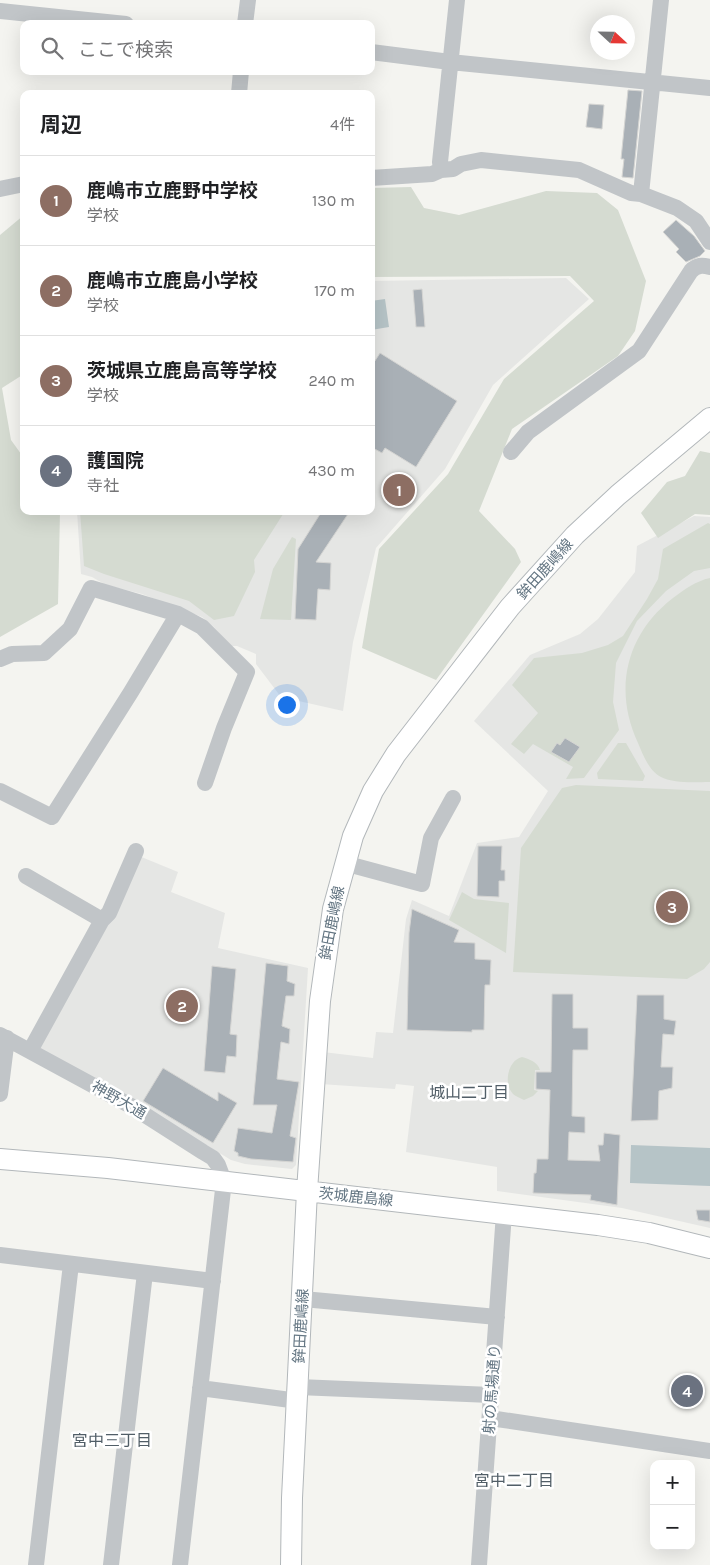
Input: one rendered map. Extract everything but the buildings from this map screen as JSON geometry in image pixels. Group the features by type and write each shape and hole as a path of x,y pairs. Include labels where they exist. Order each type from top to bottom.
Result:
{"main road":[{"name":"鉾田鹿嶋線","path":"291,1565 292,1498 320,1001 333,909 344,863 361,814 372,791 396,754 510,607 575,535 618,495 710,418"},
{"name":"茨城鹿島線","path":"0,1159 108,1168 504,1213 640,1232 710,1248"}],"street":[{"path":"246,20 248,0"},
{"path":"441,170 440,162 457,0"},
{"path":"641,194 661,0"},
{"path":"0,11 87,20"},
{"path":"375,53 450,62 710,88"},
{"path":"239,90 241,75"},
{"path":"375,178 432,174 441,170 453,169 461,164 481,160 579,170 631,193 641,194 678,208 696,221 710,242"},
{"path":"0,189 20,185"},
{"path":"512,452 528,432 639,351 691,272 696,267 702,265 710,267"},
{"path":"0,659 12,654 44,653 70,629 91,588 178,614 202,627 247,672 224,728 205,783"},
{"path":"0,792 52,817 178,614"},
{"path":"344,863 422,884 431,838 453,798"},
{"path":"30,1050 102,920 109,913 136,851"},
{"path":"26,876 102,920"},
{"path":"0,1094 4,1036"},
{"name":"神野大通","path":"4,1036 131,1106 208,1155 218,1165 224,1181"},
{"path":"180,1565 224,1181"},
{"name":"射の馬場通り","path":"479,1565 504,1213"},
{"path":"0,1256 212,1281"},
{"path":"36,1565 71,1264"},
{"path":"110,1565 145,1273"},
{"path":"303,1299 497,1317"},
{"path":"200,1388 298,1394 491,1395"},
{"path":"490,1418 710,1451"}],"shaded area":[{"path":"411,187 424,208 459,215 546,191 597,193 618,210 646,281 635,331 618,356 512,429 479,511 515,549 521,562 436,680 362,648 379,549 448,474 504,379 594,301 570,276 375,277 375,188"},
{"path":"20,218 20,377 2,388 11,440 20,452 20,515 60,515 58,604 0,637 0,235"},
{"path":"566,278 589,299 493,385 445,469 376,548 353,642 343,711 281,697 256,664 256,654 237,646 230,646 214,627 202,617 142,594 106,585 92,577 81,574 77,515 375,515 375,281"},
{"path":"385,299 389,327 375,329 375,300"},
{"path":"700,451 710,453 710,515 695,514 658,538 641,513 667,482 685,476"},
{"path":"80,515 282,515 254,560 255,572 234,616 214,620 189,601 84,566"},
{"path":"694,516 710,517 710,1228 622,1208 497,1191 497,1167 406,1152 414,1086 396,1084 395,1089 320,1084 323,1052 373,1058 376,1032 393,1033 406,919 412,900 449,916 477,843 519,837 548,791 474,721 530,655 580,634 598,619 635,572 637,546"},
{"path":"708,523 710,524 710,568 694,571 666,591 637,621 616,663 613,702 619,730 584,778 566,779 573,767 533,744 524,754 511,744 538,713 512,685 534,658 582,653 608,645 623,636 658,579 663,549"},
{"path":"292,537 296,539 291,620 260,619 273,569"},
{"path":"710,578 710,782 672,781 661,777 650,767 630,723 626,703 628,664 644,628 657,612 686,589"},
{"path":"618,743 626,743 645,776 643,781 598,779 597,773"},
{"path":"576,785 710,791 710,962 704,969 687,979 513,972 521,848 562,788"},
{"path":"139,856 178,872 171,892 225,913 218,948 308,968 296,1165 292,1169 245,1164 231,1160 140,1105 35,1049"},
{"path":"462,892 474,899 509,903 506,953 449,920"},
{"path":"522,1057 535,1063 540,1070 535,1070 534,1090 538,1091 533,1096 524,1100 513,1094 508,1084 510,1067 517,1059"},
{"path":"631,1145 710,1148 710,1186 630,1183"}],"place":[{"name":"鹿嶋市立鹿野中学校","path":"399,490"},
{"name":"茨城県立鹿島高等学校","path":"672,907"},
{"name":"鹿嶋市立鹿島小学校","path":"182,1006"},
{"name":"護国院","path":"687,1391"}],"district":[{"name":"城山二丁目","path":"469,1092"},
{"name":"宮中三丁目","path":"112,1440"},
{"name":"宮中二丁目","path":"514,1480"}]}
